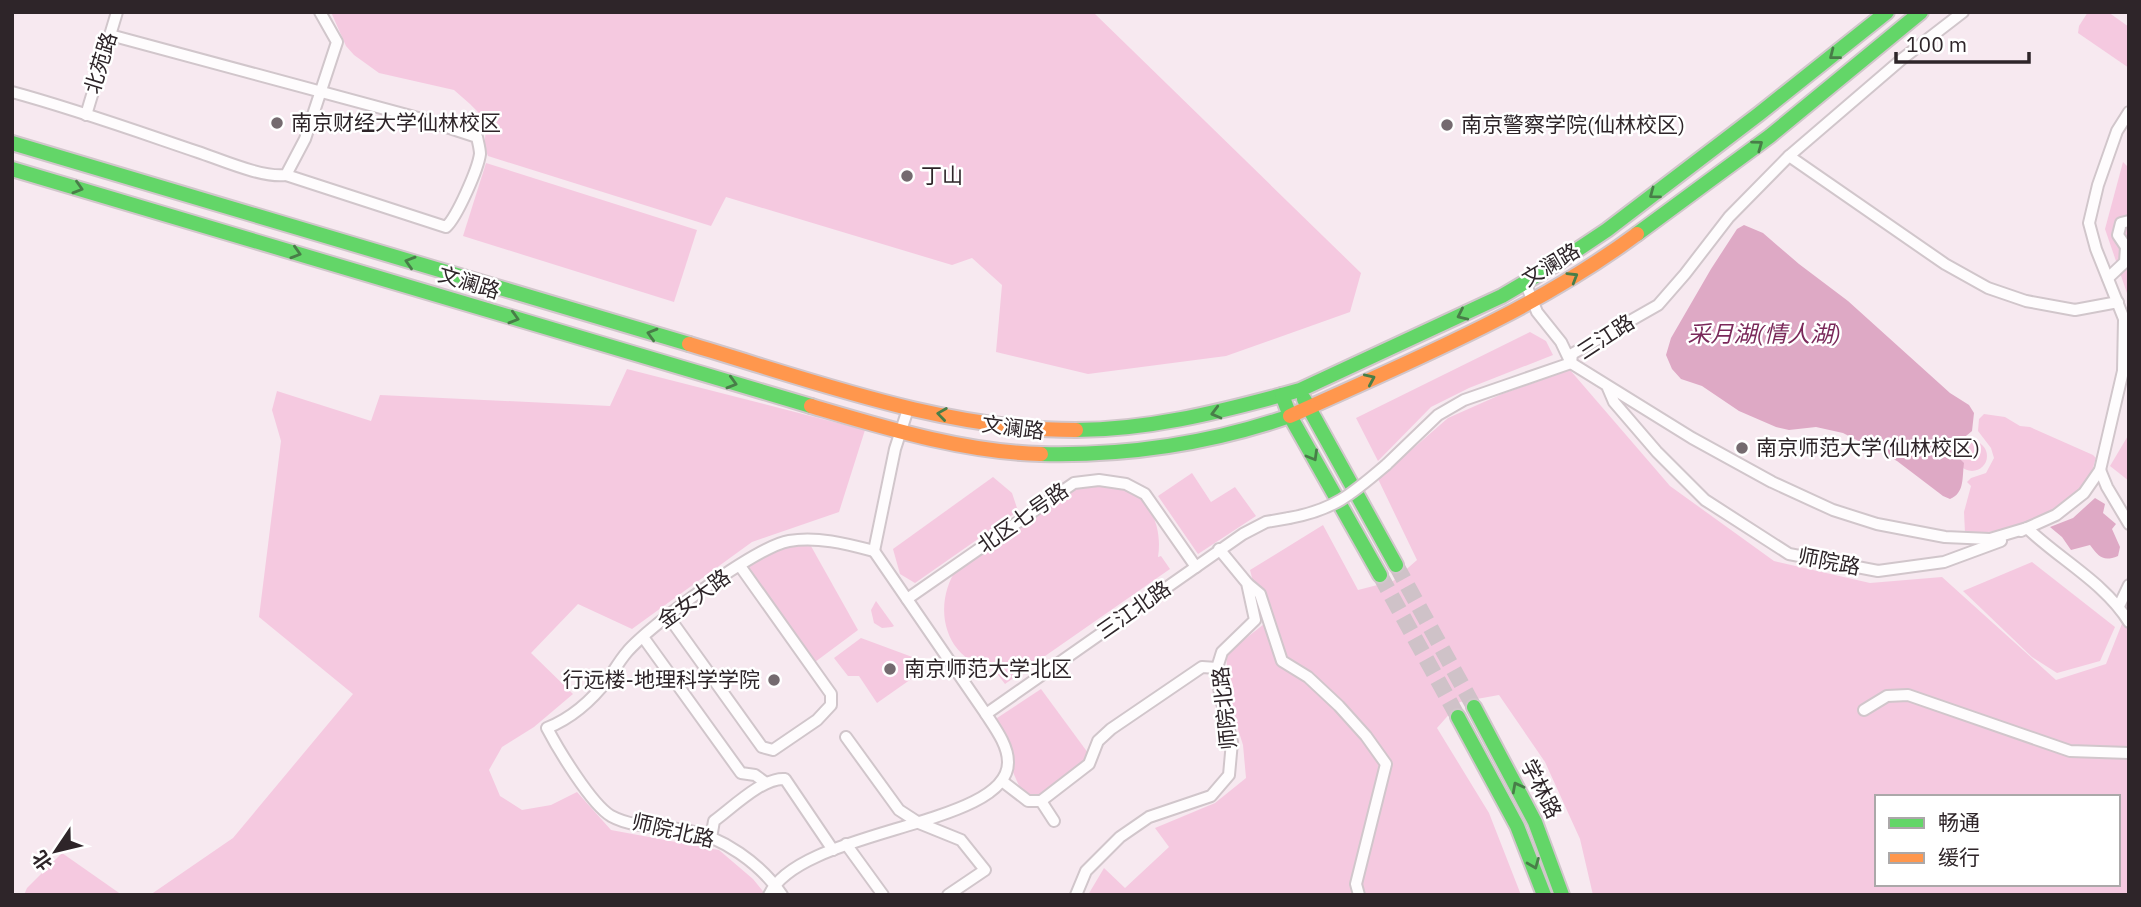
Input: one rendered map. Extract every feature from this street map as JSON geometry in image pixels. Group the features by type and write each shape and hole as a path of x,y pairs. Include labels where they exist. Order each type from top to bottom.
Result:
{"main road":[{"name":"文澜路","path":"12,143 908,409 1037,428 1092,430 1200,417 1300,390 1502,296 1606,230 1759,114 1887,12"},
{"name":"文澜路","path":"12,169 902,433 1034,454 1151,450 1202,443 1256,429 1290,416 1473,332 1533,300 1617,249 1770,136 1921,12"},
{"path":"1300,390 1396,565"},
{"path":"1282,395 1290,416 1380,575"},
{"name":"学林路","path":"1474,707 1533,817 1555,868 1562,895"},
{"name":"学林路","path":"1458,717 1517,823 1544,895"}],"street":[{"name":"北苑路","path":"86,115 117,12"},
{"path":"286,175 305,139 337,42 320,12"},
{"name":"三江路","path":"1339,503 1386,465 1438,415 1464,400 1571,363 1572,354 1658,305 1729,217 1788,156 1892,67 1963,12"},
{"path":"12,92 239,165 278,176 286,175 446,227 452,222 480,153 477,137 422,119 110,35"},
{"name":"师院路","path":"1608,388 1614,402 1648,442 1705,500 1789,554 1878,571 1944,562 1994,544 2056,515 2084,493 2100,470 2123,371 2124,318 2089,223 2098,185 2117,131 2129,112"},
{"path":"1788,156 1945,264 1988,288 2026,301 2075,310 2118,302"},
{"path":"2108,278 2125,262 2126,247 2118,235 2121,223 2129,221"},
{"name":"师院路","path":"1525,282 1537,312 1561,342 1571,363 1608,388 1772,482 1833,510 1877,524 1945,537 1990,539 2026,528"},
{"path":"2115,403 2129,406"},
{"path":"772,889 806,861 832,849 961,808 1002,781 1008,764 1004,746 986,714 874,551 895,449 908,409"},
{"path":"2100,470 2129,524"},
{"name":"北区七号路","path":"907,599 1074,483 1099,480 1126,484 1145,494 1196,566"},
{"name":"三江北路","path":"986,714 1196,566 1266,522 1309,514 1339,503"},
{"path":"2026,528 2119,606 2129,622"},
{"name":"金女大路","path":"547,728 568,718 594,696 627,651 668,616 769,547 789,541 837,542 874,551"},
{"name":"师院北路","path":"1076,895 1086,871 1121,837 1149,817 1211,796 1229,775 1232,742 1220,695 1217,668 1222,652 1255,620 1247,583 1220,550"},
{"path":"668,616 762,747 774,750 809,726 831,705 831,694 740,566"},
{"path":"1247,583 1260,594 1282,661 1308,677 1331,699 1366,736 1386,764 1356,884 1359,895"},
{"path":"2119,606 2129,585"},
{"path":"643,637 741,772 755,775 766,783"},
{"path":"1002,781 1028,801 1041,801 1089,764 1098,741 1111,729 1202,667 1217,668"},
{"path":"1864,710 1887,696 1908,695 2070,751 2129,753"},
{"name":"师院北路","path":"547,728 571,767 610,815 639,825 688,830 720,841 747,859 772,889 782,895"},
{"path":"846,737 900,810 919,823 961,840 985,870 948,895"},
{"path":"711,838 714,821 776,778 785,779 832,849"},
{"path":"1041,801 1054,821"},
{"path":"846,844 883,895"}],"shaded area":[{"name":"丁山","path":"331,12 1093,12 1361,273 1350,312 1226,356 1088,374 996,352 1002,285 972,258 952,265 726,197 711,226 488,156 484,146 486,130 481,115 470,104 454,90 379,73 346,46"},
{"path":"2088,12 2108,12 2129,27 2129,68 2078,33 2079,26"},
{"path":"2123,162 2129,168 2129,299 2105,229"},
{"path":"486,163 697,230 674,302 463,236"},
{"path":"1530,332 1546,341 1553,355 1469,388 1431,407 1378,461 1356,418"},
{"path":"627,369 865,430 839,512 752,542 632,629 578,604 531,653 573,694 534,727 502,747 489,770 500,796 522,810 551,805 577,792 611,830 719,850 753,879 766,895 150,895 233,838 353,694 259,617 281,441 272,410 277,391 371,421 380,395 610,406"},
{"path":"1570,370 1670,486 1774,561 1870,583 1942,577 2056,680 2106,664 2129,606 2129,895 1593,895 1580,839 1545,762 1499,695 1460,702 1437,728 1489,813 1521,895 1088,895 1104,868 1125,888 1169,847 1155,828 1215,803 1246,778 1243,745 1230,704 1226,654 1264,624 1250,570 1323,525 1358,590 1393,581 1417,560 1378,479 1448,418 1502,394"},
{"path":"1984,414 2005,417 2020,426 2030,427 2093,455 2096,458 2091,474 2082,487 2054,510 1998,530 1965,533 1964,512 1971,486 1967,482 1986,473 1994,458 1991,448 1978,431 1979,419"},
{"path":"2129,434 2129,481 2110,466"},
{"path":"1972,441 1978,442 1986,450 1986,462 1978,470 1972,471 1966,470 1958,462 1957,456 1958,450 1966,442"},
{"path":"1192,473 1211,502 1235,487 1256,516 1198,554 1158,496"},
{"path":"993,477 1012,493 1018,511 915,583 900,574 893,549"},
{"path":"1096,482 1121,487 1144,502 1157,528 1158,557 1161,556 1170,569 1005,684 995,671 997,669 979,665 954,645 944,615 950,582 958,567 1077,484"},
{"path":"807,539 858,630 811,665 740,566 769,547"},
{"path":"2032,562 2115,627 2100,661 2057,673 2032,657 1963,591"},
{"path":"876,601 894,626 882,628 874,623 871,610"},
{"path":"861,638 915,658 924,670 877,703 859,676 848,676 834,658"},
{"path":"1041,689 1091,757 1041,801 1020,788 991,722"},
{"path":"62,853 122,895 24,895 27,888"}],"water":[{"name":"采月湖(情人湖)","path":"1744,225 1763,233 1848,301 1950,393 1969,405 1974,413 1972,431 1957,447 1957,456 1964,463 1962,484 1955,496 1950,499 1943,496 1897,461 1843,433 1816,427 1789,430 1776,427 1739,411 1702,386 1681,379 1672,369 1666,355 1671,338 1711,269 1737,229"},
{"path":"2095,498 2105,504 2103,513 2116,524 2112,529 2120,547 2118,556 2102,557 2090,545 2071,550 2062,537 2050,527 2073,518"}],"tunnel":[{"path":"1396,565 1474,707"},
{"path":"1380,575 1458,717"}],"traffic: fast":[{"path":"1380,575 1290,416 1282,395 1300,390 1502,296 1556,264 1607,230 1887,12"},
{"path":"1637,234 1770,136 1921,12"},
{"path":"12,143 689,344"},
{"path":"12,169 811,406"},
{"path":"1076,430 1154,424 1282,395"},
{"path":"1304,399 1396,565"},
{"path":"1041,454 1105,453 1167,446 1229,434 1290,416"},
{"path":"1474,707 1535,822 1562,895"},
{"path":"1458,717 1517,826 1544,895"}],"traffic: slow":[{"path":"1290,416 1512,312 1597,262 1637,234"},
{"path":"689,344 929,413 1027,428 1076,430"},
{"path":"811,406 954,444 1041,454"}],"place":[{"name":"南京财经大学仙林校区","path":"277,123"},
{"name":"南京警察学院(仙林校区)","path":"1447,125"},
{"name":"丁山","path":"907,176"},
{"name":"南京师范大学(仙林校区)","path":"1742,448"},
{"name":"南京师范大学北区","path":"890,669"},
{"name":"行远楼-地理科学学院","path":"774,680"}]}
